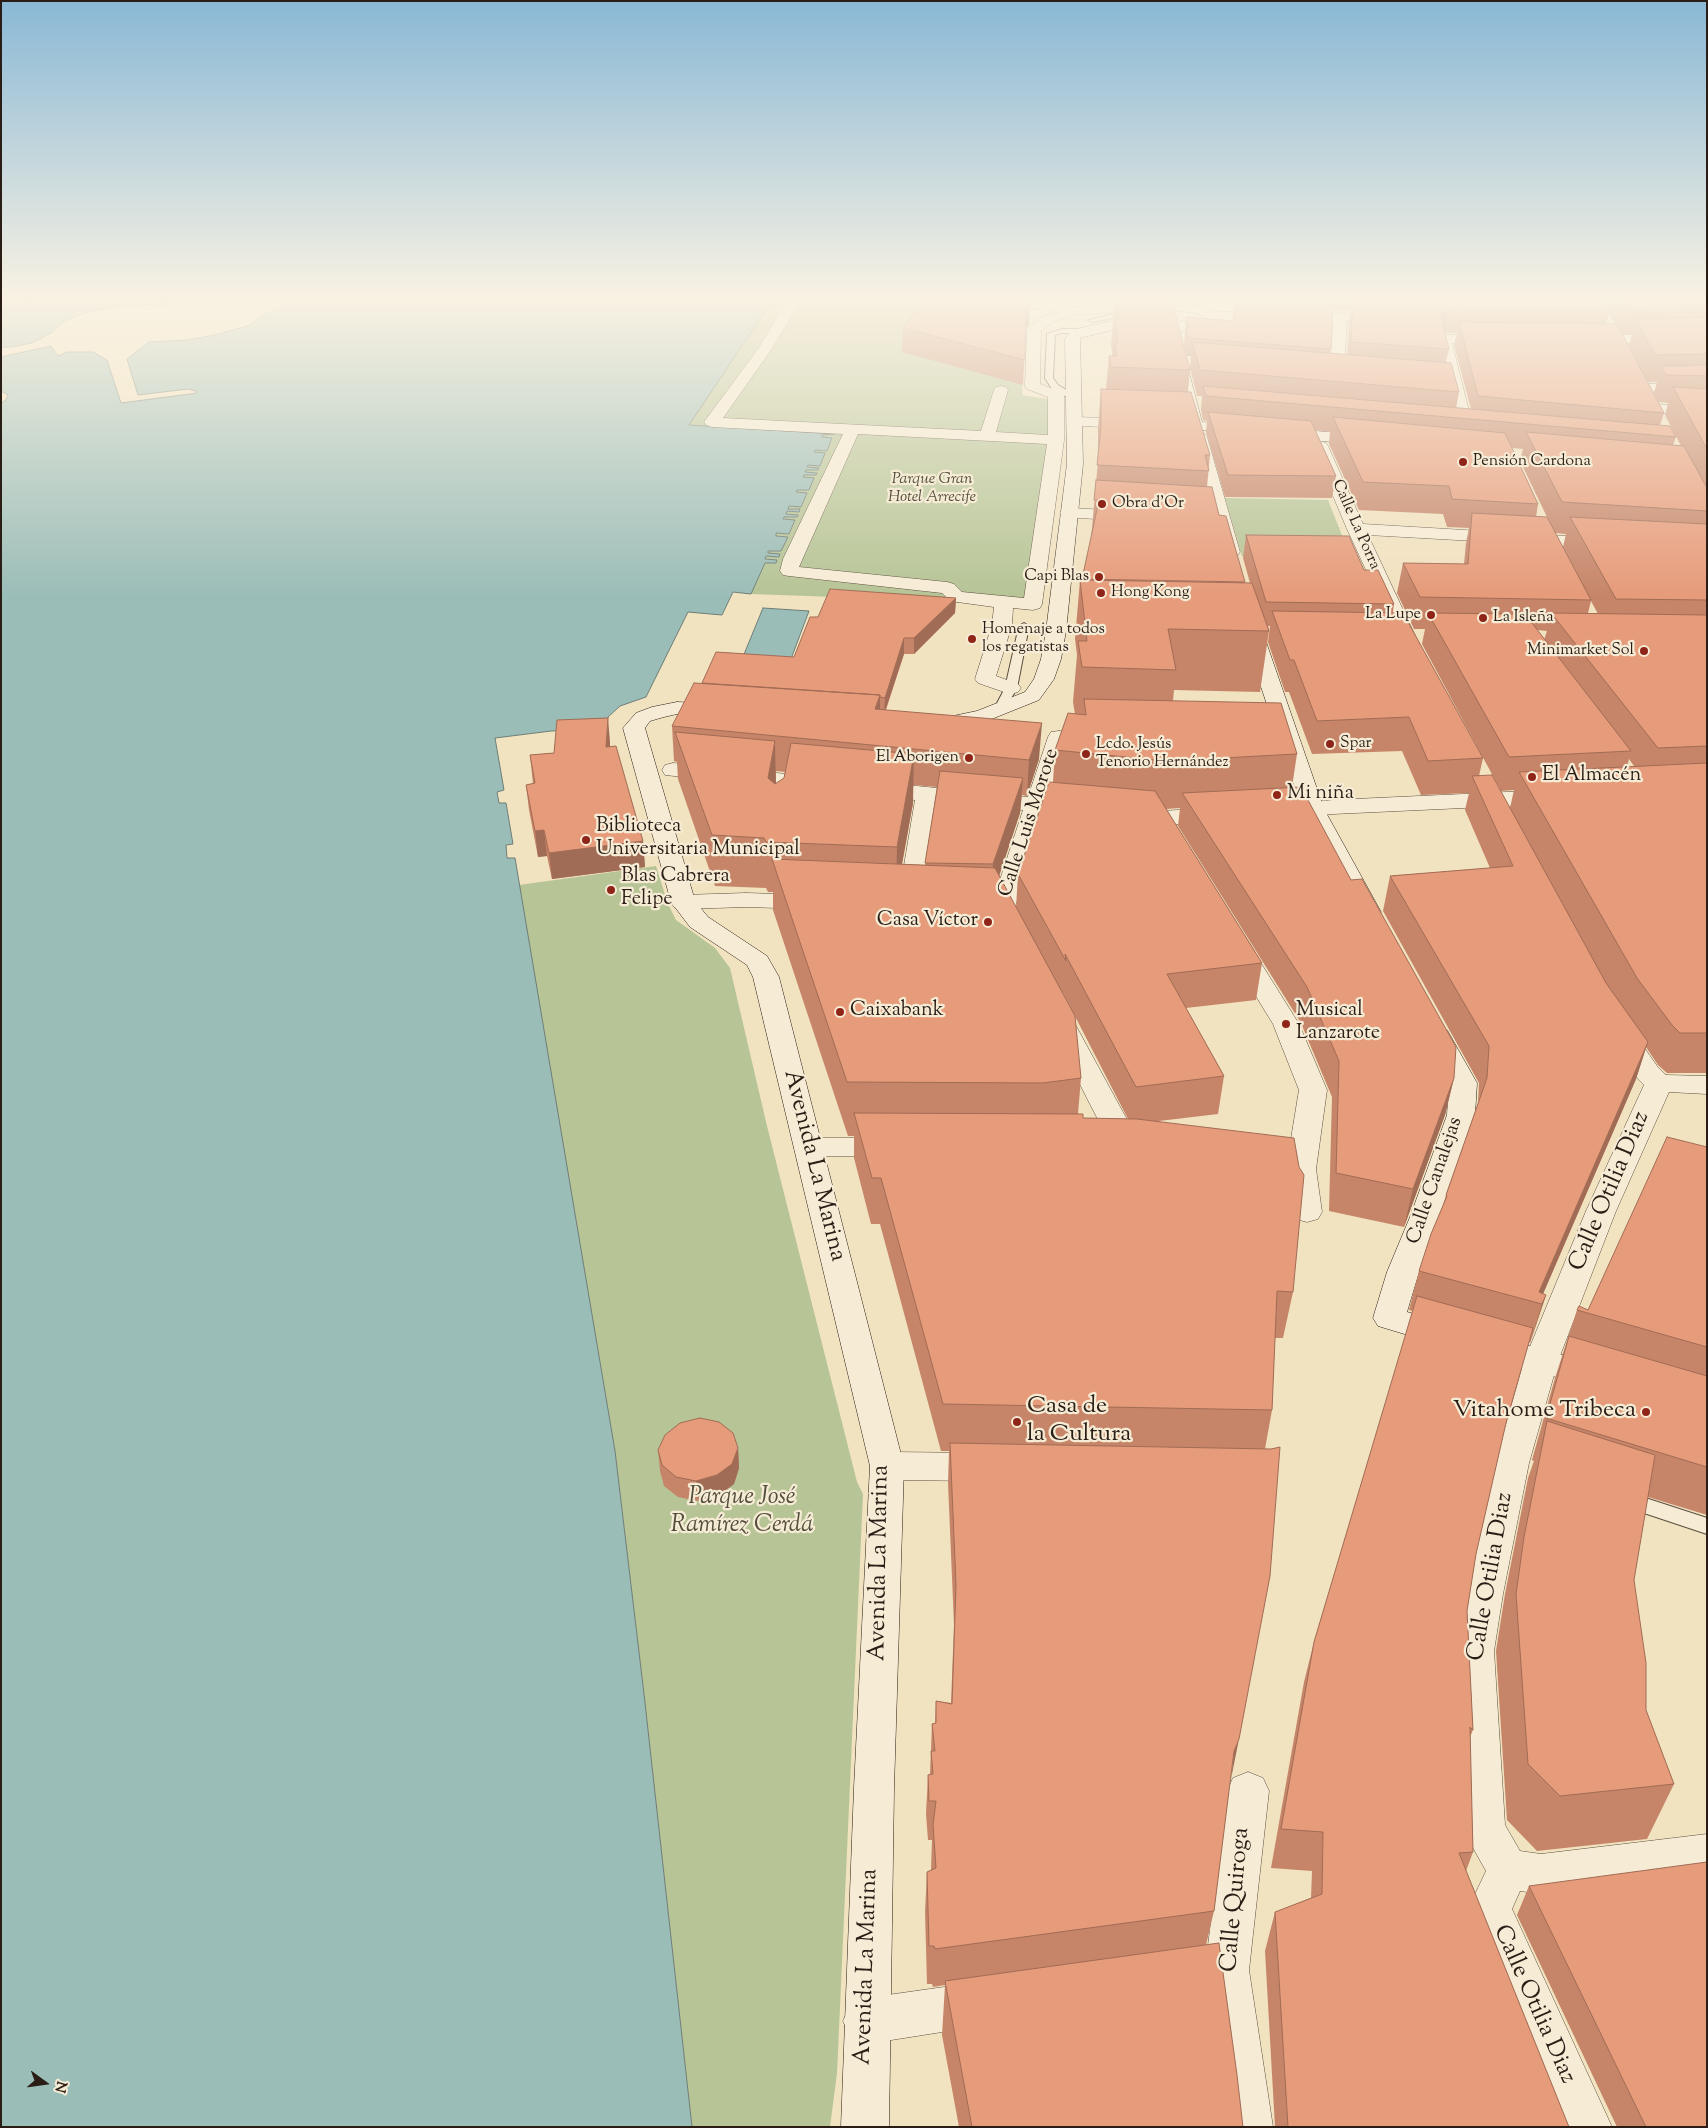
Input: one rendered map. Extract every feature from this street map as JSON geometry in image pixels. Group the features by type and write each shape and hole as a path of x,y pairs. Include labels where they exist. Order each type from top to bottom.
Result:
{"street":[{"path":"730,397 712,422 1056,440"},
{"path":"987,437 999,397"},
{"path":"853,430 792,559 789,571 947,588 957,598 1033,604 1056,440 1056,397"},
{"path":"1189,397 1195,426 1236,569"},
{"path":"1458,397 1465,427"},
{"path":"1646,397 1659,423"},
{"path":"913,724 932,725 968,719 986,730 996,716 1032,696 1044,679 1064,632 1068,513 1076,464 1073,398"},
{"path":"1190,402 1210,404"},
{"path":"1651,409 1707,411"},
{"path":"1074,422 1149,424"},
{"path":"1177,425 1382,442"},
{"path":"1446,425 1485,428"},
{"name":"Calle La Porra","path":"1315,436 1356,530 1420,663"},
{"path":"1068,513 1146,517"},
{"path":"1203,521 1222,522"},
{"path":"1539,522 1556,556"},
{"path":"1356,530 1617,544"},
{"path":"1004,602 1002,625 985,679 1011,688"},
{"path":"1253,631 1280,742 1313,809 1380,932"},
{"path":"735,711 677,708 658,711 643,717 634,728 683,902 746,900 832,903"},
{"name":"Calle Luis Morote","path":"1020,946 992,910 1037,805 1058,736"},
{"path":"673,770 785,785 847,786 1160,818 1234,814"},
{"path":"1488,792 1507,826"},
{"path":"1262,813 1488,792 1572,796"},
{"path":"908,907 928,794"},
{"path":"1160,818 1175,842"},
{"name":"Avenida La Marina","path":"683,902 699,922 758,961 766,977 887,1466 866,2021 864,2127"},
{"path":"1225,925 1286,1024 1313,1090 1301,1169 1306,1212"},
{"path":"1053,1007 1128,1149"},
{"path":"1605,1010 1647,1072 1659,1083 1707,1085"},
{"name":"Calle Canalejas","path":"1426,1016 1463,1083 1461,1115 1425,1217 1403,1272 1389,1318 1541,1361"},
{"name":"Calle Otilia Diaz","path":"1588,2127 1490,1910 1508,1869 1484,1830 1475,1651 1484,1594 1522,1466 1541,1361 1601,1211 1659,1083"},
{"path":"809,1147 919,1148"},
{"path":"1098,1149 1128,1149 1157,1152"},
{"path":"1272,1166 1301,1169"},
{"path":"1541,1361 1624,1384"},
{"path":"887,1466 1016,1467"},
{"name":"Calle Quiroga","path":"1248,1791 1208,1973 1249,2127"},
{"path":"1508,1869 1541,1874 1707,1854"},
{"path":"866,2021 1021,1999"}],"lane":[{"path":"996,716 1011,688 1024,626"},
{"path":"1614,1496 1707,1526"}],"green space":[{"name":"Parque Gran Hotel Arrecife","path":"707,397 1036,397 1052,400 1033,604 751,594 765,563 776,563 777,560 765,559 766,556 779,557 780,554 767,553 768,550 781,551 787,537 775,536 776,533 789,534 792,528 795,520 783,519 784,517 796,517 785,514 787,511 799,512 800,509 788,509 789,506 801,506 807,494 795,493 804,475 815,475 816,473 805,472 806,470 817,470 818,468 807,467 815,450 827,451 832,438 821,437 822,435 833,435 688,425"},
{"path":"1225,498 1328,500 1351,558 1242,556"},
{"name":"Parque José Ramírez Cerdá","path":"656,866 668,904 676,920 715,948 730,968 767,1126 857,1482 863,1494 837,2073 830,2127 692,2127 615,1451 519,885"}],"water":[{"path":"7,397 119,397 121,403 164,397 708,397 689,425 835,434 822,435 822,437 832,438 827,451 815,450 814,452 825,453 820,466 808,465 807,467 819,468 818,470 806,470 805,472 817,473 816,475 804,475 803,477 814,478 809,490 797,490 796,492 807,493 801,507 789,506 788,509 800,509 799,512 787,511 786,514 798,515 797,517 784,517 783,519 795,520 789,534 776,533 776,536 788,537 781,551 768,551 768,553 780,554 779,557 766,556 765,559 777,560 776,563 765,563 751,594 733,592 722,615 688,612 646,697 620,706 608,717 605,729 551,731 495,738 504,790 497,792 499,803 506,803 513,844 506,845 507,858 515,858 615,1451 692,2127 1,2127 1,403"},
{"path":"763,608 809,611 788,667 740,664"}],"building":[{"path":"1101,397 1193,397 1210,455 1205,455 1209,471 1097,465 1101,426"},
{"path":"1221,397 1335,397 1670,426 1676,437"},
{"path":"1492,397 1656,397 1664,413"},
{"path":"1679,397 1707,397 1707,449"},
{"path":"1208,412 1311,421 1336,476 1228,475"},
{"path":"1333,417 1505,433 1538,504 1452,499 1449,486 1363,482"},
{"path":"1526,432 1684,446 1707,488 1707,511 1562,502"},
{"path":"1096,480 1212,487 1219,515 1226,516 1245,582 1082,579 1099,500 1094,500"},
{"path":"1472,513 1547,517 1591,600 1420,597 1403,563 1468,564"},
{"path":"1570,517 1707,524 1707,600 1616,599"},
{"path":"1246,535 1349,536 1364,570 1378,570 1394,604 1266,602"},
{"path":"1080,580 1252,583 1269,631 1168,629 1176,670 1082,667 1078,641 1087,641"},
{"path":"830,589 956,598 914,638 904,638 885,698 880,697 880,695 702,683 716,652 794,657 810,617 818,617"},
{"path":"1272,611 1403,613 1483,758 1428,761 1409,717 1317,721 1294,660 1290,660"},
{"path":"1428,613 1525,614 1631,751 1509,757"},
{"path":"1551,613 1707,615 1707,746 1658,748"},
{"path":"694,683 880,695 875,709 1042,723 1029,760 672,726"},
{"path":"1084,699 1281,703 1297,754 1166,761 1055,750 1068,713 1086,715"},
{"name":"Biblioteca Universitaria Municipal","path":"608,718 606,747 616,746 643,841 549,853 544,830 535,831 526,785 535,783 530,755 554,753 557,720"},
{"path":"675,732 775,741 768,778 775,784 784,778 791,743 914,754 897,847 766,842 764,838 712,835"},
{"path":"1707,763 1707,1033 1680,1033 1637,978 1519,772"},
{"path":"940,771 1023,778 993,864 925,863"},
{"path":"1492,775 1606,983 1648,1042 1539,1292 1546,1295 1542,1304 1419,1271 1487,1078 1489,1046 1390,876 1513,866 1472,776"},
{"path":"1049,782 1155,791 1262,963 1167,974 1224,1076 1136,1087 1065,954 1066,961 1018,874"},
{"path":"1301,787 1351,880 1362,879 1456,1047 1454,1078 1413,1189 1336,1173 1339,1061 1307,987 1182,793"},
{"path":"772,859 995,868 1075,1016 1081,1078 1043,1083 847,1082"},
{"path":"854,1113 1083,1114 1083,1118 1137,1119 1294,1138 1299,1167 1304,1175 1293,1292 1277,1291 1272,1410 943,1404 881,1178 872,1178"},
{"path":"1667,1137 1707,1147 1707,1347 1577,1310 1579,1306 1588,1310"},
{"path":"1417,1296 1533,1328 1506,1423 1476,1554 1467,1611 1473,1730 1470,1727 1473,1852 1459,1853 1569,2127 1288,2127 1275,1912 1322,1894 1323,1832 1281,1829 1314,1642"},
{"path":"1569,1336 1707,1376 1707,1467 1546,1418"},
{"path":"700,1418 719,1422 733,1433 738,1448 732,1464 717,1475 696,1481 676,1477 662,1465 658,1450 665,1435 680,1423"},
{"path":"1547,1421 1655,1455 1634,1580 1646,1663 1646,1710 1674,1784 1560,1796 1528,1764 1516,1594 1524,1537"},
{"path":"950,1443 1271,1449 1280,1447 1270,1576 1239,1739 1234,1751 1214,1911 935,1949 934,1946 929,1946 927,1872 936,1868 933,1825 936,1801 929,1801 928,1775 933,1774 931,1751 935,1751 932,1724 936,1723 936,1701 952,1704 956,1585"},
{"path":"1707,1862 1707,2127 1646,2127 1529,1886"},
{"path":"1219,1943 1243,2127 972,2127 945,1981"}],"place":[{"name":"Pensión Cardona","path":"1463,462"},
{"name":"Obra d'Or","path":"1102,504"},
{"name":"Capi Blas","path":"1099,577"},
{"name":"Hong Kong","path":"1101,593"},
{"name":"La Lupe","path":"1431,615"},
{"name":"La Isleña","path":"1483,618"},
{"name":"Homenaje a todos los regatistas","path":"972,639"},
{"name":"Minimarket Sol","path":"1644,651"},
{"name":"Spar","path":"1330,744"},
{"name":"Lcdo. Jesús Tenorio Hernández","path":"1086,754"},
{"name":"El Aborigen","path":"969,758"},
{"name":"El Almacén","path":"1532,777"},
{"name":"Mi niña","path":"1277,795"},
{"name":"Biblioteca Universitaria Municipal","path":"586,840"},
{"name":"Blas Cabrera Felipe","path":"611,890"},
{"name":"Casa Víctor","path":"988,922"},
{"name":"Caixabank","path":"840,1012"},
{"name":"Musical Lanzarote","path":"1286,1024"},
{"name":"Vitahome Tribeca","path":"1646,1412"},
{"name":"Casa de la Cultura","path":"1017,1422"}]}
